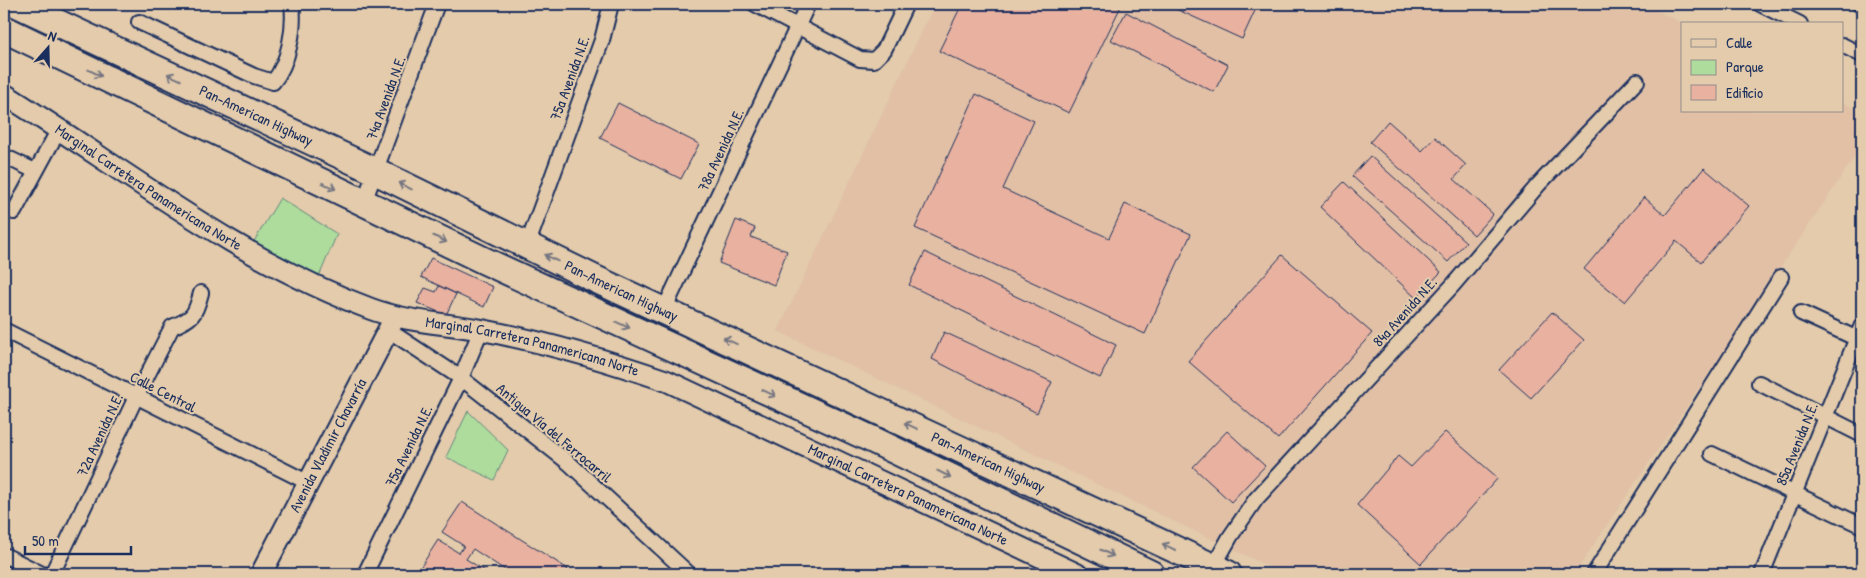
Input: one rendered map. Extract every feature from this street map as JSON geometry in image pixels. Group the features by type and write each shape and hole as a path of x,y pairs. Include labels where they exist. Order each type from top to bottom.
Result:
{"highway":[{"name":"Pan-American Highway","path":"17,4 306,138 527,246 1217,572"},
{"name":"Pan-American Highway","path":"4,29 570,301 869,438 1151,574"}],"street":[{"path":"139,22 254,76 273,82 283,70 293,16 292,4"},
{"name":"74a Avenida N.E.","path":"364,202 377,172 437,4"},
{"name":"75a Avenida N.E.","path":"527,246 602,40 611,4"},
{"path":"754,4 798,25 860,59 874,60 884,50 906,4"},
{"name":"78a Avenida N.E.","path":"664,310 808,4"},
{"path":"1760,4 1796,22"},
{"path":"1844,46 1862,55"},
{"name":"84a Avenida N.E.","path":"1217,572 1230,537 1256,499 1453,285 1540,184 1637,80"},
{"name":"Marginal Carretera Panamericana Norte","path":"4,94 59,128 238,247 299,278 371,309 392,323 481,330 600,358 667,381 1077,574"},
{"path":"14,212 59,128"},
{"path":"4,156 35,171"},
{"path":"1594,574 1781,276"},
{"name":"72a Avenida N.E.","path":"52,574 136,397 172,328 189,321 195,313 201,293"},
{"path":"1801,314 1860,335"},
{"name":"Antigua Vía del Ferrocarril","path":"392,323 569,463 689,574"},
{"name":"Avenida Vladimir Chavarría","path":"261,574 392,323"},
{"name":"Calle Central","path":"4,330 309,483"},
{"name":"75a Avenida N.E.","path":"365,574 461,378 481,330"},
{"name":"85a Avenida N.E.","path":"1763,574 1825,417 1860,335"},
{"path":"1759,382 1862,435"},
{"path":"1712,454 1862,526"},
{"path":"4,555 42,574"}],"shaded area":[{"path":"935,4 1644,4 1681,22 1681,112 1844,112 1844,103 1862,112 1862,146 1574,574 1284,574 778,331"}],"green space":[{"path":"280,198 337,234 315,286 247,253"},
{"path":"468,411 508,450 494,480 446,457"}],"building":[{"path":"962,4 1122,4 1069,113 939,51"},
{"path":"1165,4 1258,4 1242,39"},
{"path":"1126,12 1228,65 1214,92 1111,40"},
{"path":"976,94 1034,121 1003,189 1109,238 1125,204 1191,234 1145,334 915,228"},
{"path":"618,103 699,144 681,179 600,138"},
{"path":"1388,121 1422,151 1435,137 1466,165 1454,179 1493,214 1474,235 1370,142"},
{"path":"1370,156 1466,242 1448,262 1352,176"},
{"path":"1704,168 1749,206 1701,262 1676,241 1625,302 1584,269 1644,197 1665,215"},
{"path":"1344,182 1441,272 1416,298 1320,207"},
{"path":"736,220 755,228 751,237 787,251 774,285 719,263"},
{"path":"925,252 1116,345 1100,378 909,285"},
{"path":"1282,255 1372,333 1278,439 1188,361"},
{"path":"431,258 493,287 484,307 421,277"},
{"path":"439,286 456,294 446,315 417,303 425,288 436,292"},
{"path":"1552,312 1584,340 1531,398 1499,370"},
{"path":"944,332 1052,382 1037,413 932,359"},
{"path":"1227,431 1265,466 1231,502 1193,467"},
{"path":"1445,432 1498,478 1421,564 1357,505 1398,456 1411,467"},
{"path":"462,502 568,569 564,574 511,574 473,549 466,559 490,574 430,574 420,568 438,540 459,553 464,546 442,532"}]}
